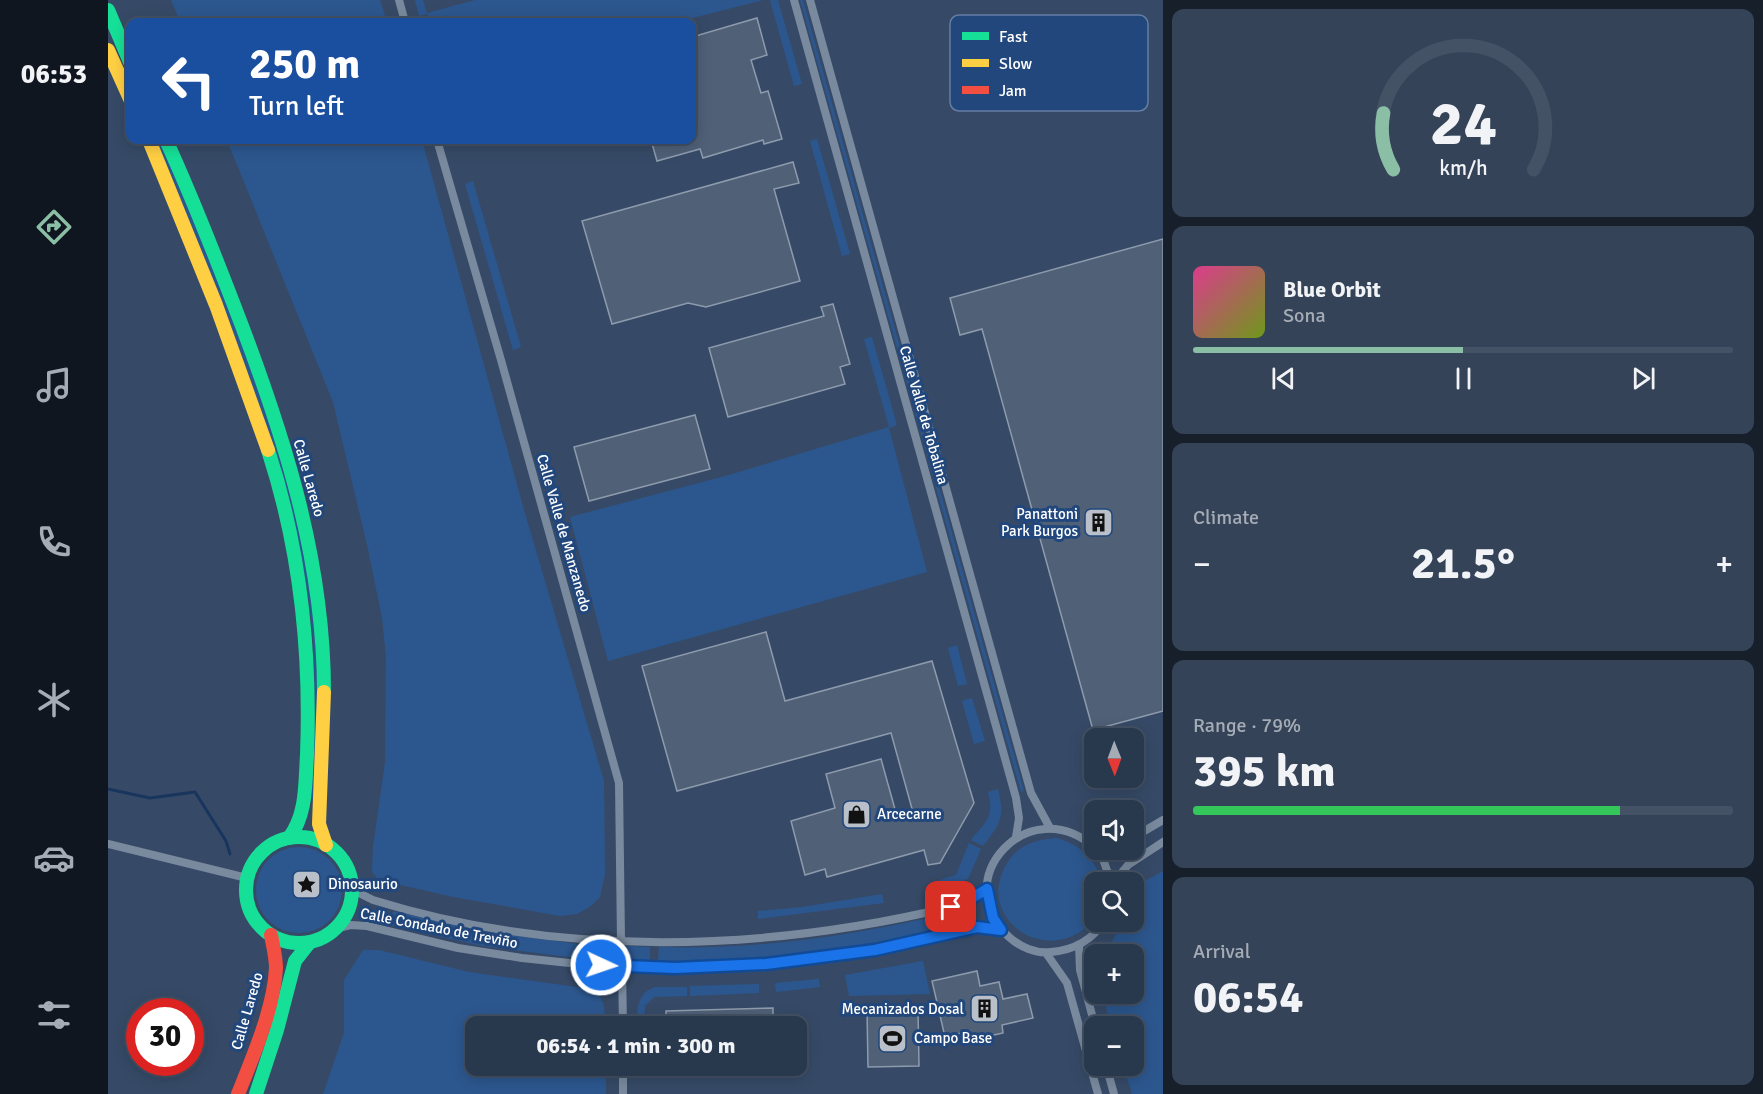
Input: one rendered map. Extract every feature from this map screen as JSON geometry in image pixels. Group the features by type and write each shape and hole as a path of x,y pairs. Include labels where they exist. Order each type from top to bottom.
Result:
{"main road":[{"path":"108,10 126,53"},
{"path":"108,50 126,90"},
{"path":"151,144 238,362 267,446 290,529 303,608 309,700 303,812 298,826 289,838"},
{"name":"Calle Laredo","path":"168,144 210,244 266,390 304,521 315,574 323,650 325,712 319,824 327,845"},
{"path":"289,838 308,838 327,845 344,862 352,885 349,909 336,928 324,937 310,942 290,942 271,935 263,929 250,911 247,900 248,878 258,857 277,842 289,838"},
{"name":"Calle Laredo","path":"238,1094 261,1027 274,976 276,960 271,935"},
{"path":"256,1094 277,1030 295,962 310,942"}],"street":[{"path":"399,0 404,18"},
{"name":"Calle Valle de Tobalina","path":"794,0 1016,798 1019,818 1016,837"},
{"name":"Calle Valle de Tobalina","path":"810,0 1028,782 1036,807 1050,828"},
{"name":"Calle Valle de Manzanedo","path":"438,144 619,783 621,941"},
{"path":"1144,831 1163,820"},
{"path":"1084,840 1070,831 1050,828 1033,830 1016,837 997,856 990,871 987,889 991,911 1001,930 1022,946 1046,953 1064,951 1079,945 1096,932"},
{"path":"1122,872 1128,865 1163,842"},
{"path":"108,844 248,878"},
{"name":"Calle Condado de Treviño","path":"352,885 359,893 373,900 468,923 530,933 621,941 716,942 849,928 961,904 987,889"},
{"name":"Calle Condado de Treviño","path":"336,928 367,926 479,951 562,962 622,966 717,967 766,964 875,950 977,927 1001,930"},
{"path":"1079,945 1080,970 1092,1016"},
{"path":"1046,953 1067,983 1098,1094"},
{"path":"622,966 623,1016"},
{"path":"623,1076 623,1094"},
{"path":"1109,1076 1114,1094"}],"shaded area":[{"path":"171,0 380,0 386,18 178,18"},
{"path":"415,0 423,0 427,13 475,0 763,0 693,18 428,18 427,14 419,16"},
{"path":"770,0 778,0 802,84 794,86"},
{"path":"800,0 803,0 1024,791 1021,792"},
{"path":"817,139 850,254 842,256 810,141"},
{"path":"156,144 162,144 231,311 273,429 290,489 304,549 314,608 318,655 313,799 310,798 314,713 312,628 302,560 287,492"},
{"path":"229,144 423,144 524,510 604,781 605,874 600,897 591,906 577,914 560,916 453,897 379,880 372,872 373,847 385,762 386,657 382,618 368,549 333,402"},
{"path":"473,181 521,347 513,350 465,184"},
{"path":"872,337 897,425 889,428 927,572 608,661 570,517 729,475 889,427 864,339"},
{"path":"957,645 967,684 958,686 948,648"},
{"path":"972,698 985,741 974,744 962,701"},
{"path":"998,789 1001,806 1000,819 983,846 971,840 990,814 988,792"},
{"path":"1056,838 1073,844 1084,852 1084,860 1092,860 1098,872 1084,872 1084,928 1062,939 1045,940 1029,936 1015,927 1005,915 999,900 999,883 1010,858 1021,848 1041,840"},
{"path":"969,843 981,849 968,879 941,889 939,880 956,875"},
{"path":"299,847 316,850 330,859 339,873 342,890 339,907 330,921 316,930 299,933 282,930 268,921 259,907 256,890 259,873 268,859 282,850"},
{"path":"1163,871 1163,1094 1132,1094 1126,1076 1144,1076 1144,1016 1108,1016 1105,1004 1144,1004 1144,944 1109,944 1117,932 1144,932 1145,881"},
{"path":"882,894 884,903 758,919 758,911 802,907"},
{"path":"393,911 482,931 577,944 576,958 483,946 389,925"},
{"path":"949,913 953,927 879,942 770,957 658,962 659,947 732,946 805,940"},
{"path":"585,944 650,947 650,962 584,959"},
{"path":"363,950 379,950 469,972 591,989 600,996 605,1016 465,1016 465,1076 606,1076 606,1094 323,1094 344,1033 344,980"},
{"path":"923,961 930,994 849,996 845,975"},
{"path":"819,979 820,987 776,992 775,983"},
{"path":"759,984 759,993 690,996 690,986"},
{"path":"655,987 687,987 687,996 654,997 645,1006 644,1016 638,1016 641,997"}],"building":[{"path":"757,18 767,55 751,60 761,93 768,91 782,139 764,144 763,140 703,158 700,149 657,161 652,144 696,144 696,36"},
{"path":"793,162 799,183 774,189 800,281 706,307 688,303 612,324 582,221"},
{"name":"Panattoni Park Burgos","path":"1163,239 1163,711 1100,728 1092,728 982,329 960,335 950,298"},
{"path":"833,304 850,364 840,367 845,384 728,417 709,348 824,316 821,307"},
{"path":"695,415 710,469 589,501 574,447"},
{"path":"766,632 785,701 932,661 974,803 940,863 928,865 924,850 827,877 825,869 805,875 791,821 835,808 826,774 881,759 898,820 914,816 891,733 677,791 642,666"},
{"name":"Mecanizados Dosal","path":"977,971 980,986 999,982 1003,999 1027,994 1033,1018 1002,1025 1003,1033 972,1040 970,1031 945,1037 932,981"},
{"path":"773,1008 773,1016 666,1016 666,1011"},
{"name":"Campo Base","path":"867,1009 918,1009 919,1066 868,1067"}],"waterway":[{"path":"108,789 150,798 195,792 226,841 230,854"}],"traffic: fast":[{"path":"108,10 126,53"},
{"path":"168,144 242,326 288,460 310,551 318,598 324,692"},
{"path":"268,450 288,525 305,639 308,716 304,798 299,819 289,838"},
{"path":"299,837 319,841 336,853 348,870 352,890 348,910 336,927 319,939 299,943 279,939 262,927 250,910 246,890 250,870 262,853 279,841 299,837"},
{"path":"256,1094 277,1030 295,961 310,942"}],"traffic: slow":[{"path":"108,50 126,90"},
{"path":"151,144 216,305 268,450"},
{"path":"324,692 319,824 326,845"}],"traffic: jam":[{"path":"238,1094 262,1032 271,999 276,968 271,935"}],"place":[{"name":"Panattoni Park Burgos","path":"1099,523"},
{"name":"Arcecarne","path":"856,814"},
{"name":"Dinosaurio","path":"307,884"},
{"name":"Mecanizados Dosal","path":"985,1009"},
{"name":"Campo Base","path":"893,1038"}],"route":[{"path":"601,965 675,968 766,964 875,950 977,927 1001,930 988,904 987,889 951,907"}]}
